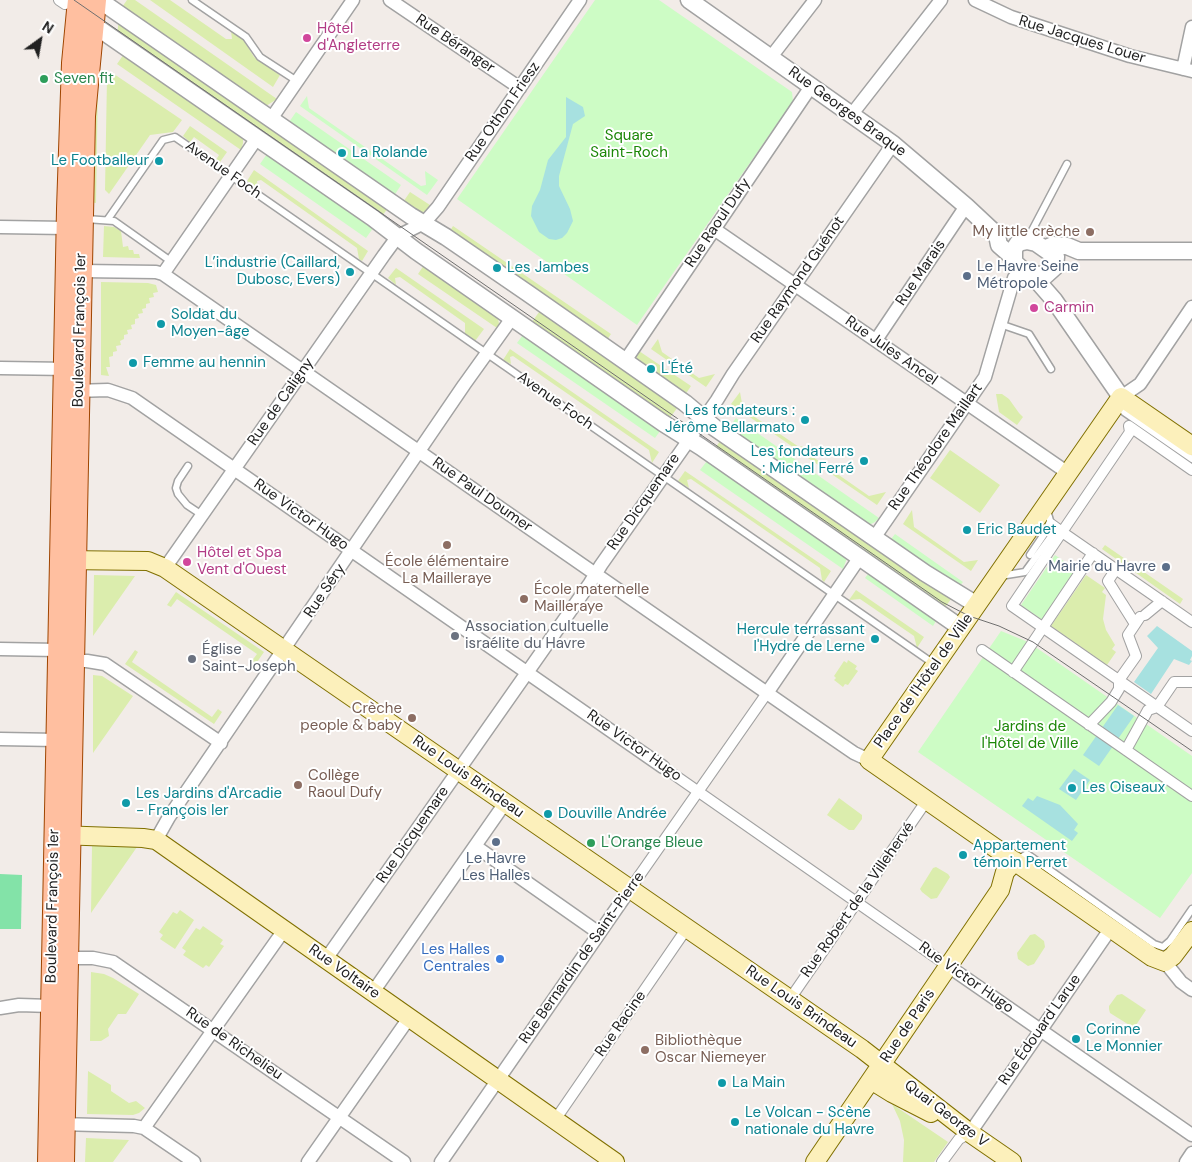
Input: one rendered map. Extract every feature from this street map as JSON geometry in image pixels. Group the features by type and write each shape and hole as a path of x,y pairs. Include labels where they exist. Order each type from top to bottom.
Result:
{"main road":[{"name":"Boulevard François 1er","path":"72,369 82,271 75,223 93,24 97,0"},
{"name":"Boulevard François 1er","path":"48,1162 57,1124 75,223 70,4"},
{"path":"1121,397 1192,446"},
{"name":"Place de l'Hôtel de Ville","path":"1121,397 869,760 1152,957 1165,962"},
{"name":"Rue Louis Brindeau","path":"68,560 148,562 165,568 882,1064"},
{"name":"Boulevard François 1er","path":"62,836 57,740 66,656"},
{"name":"Rue Voltaire","path":"62,836 156,840 615,1162"},
{"name":"Rue de Paris","path":"815,1162 1000,890 1006,872 1020,865"},
{"path":"1165,962 1173,956 1192,931"},
{"name":"Boulevard François 1er","path":"60,958 52,1006 57,1124 64,1162"},
{"name":"Quai George V","path":"882,1064 1012,1162"},
{"path":"872,1080 892,1093 970,1132"}],"street":[{"path":"97,0 625,361 715,428 874,538 925,573 977,605"},
{"path":"271,119 353,0"},
{"name":"Rue Béranger","path":"390,0 520,88"},
{"name":"Rue Othon Friesz","path":"424,223 438,206 580,0"},
{"path":"772,58 815,0"},
{"path":"852,114 941,0"},
{"name":"Rue Jacques Louer","path":"975,0 1011,18 1130,56 1188,70"},
{"name":"Rue Georges Braque","path":"692,1 893,144 966,206 997,235 999,245 1054,300 1121,397"},
{"path":"70,4 93,24 398,236 416,251 961,628"},
{"path":"1188,70 1192,27"},
{"name":"Rue Raoul Dufy","path":"625,361 812,85"},
{"path":"163,274 257,138"},
{"name":"Rue Raymond Guénot","path":"704,418 893,144"},
{"name":"Rue Marais","path":"876,340 966,206"},
{"path":"0,226 75,223"},
{"path":"398,236 424,223"},
{"name":"Rue Jules Ancel","path":"714,229 1068,474"},
{"name":"Rue Georges Braque","path":"997,235 1008,235 1024,242"},
{"name":"Rue de Caligny","path":"165,568 398,236"},
{"path":"1053,267 1056,257 1046,248 1032,241 1018,243 1014,249 1022,268 1045,276 1053,267 1079,251"},
{"path":"1046,248 1053,245 1066,246 1079,251 1192,251"},
{"name":"Rue Georges Braque","path":"1053,267 1050,278 1054,300"},
{"name":"Rue Théodore Maillart","path":"874,538 985,377 1014,278 1022,268"},
{"name":"Rue Paul Doumer","path":"82,271 156,272 163,274 854,753 869,760"},
{"path":"1121,397 1140,384 1192,307"},
{"name":"Rue Séry","path":"156,840 419,451 512,318"},
{"path":"0,368 72,369"},
{"name":"Rue Victor Hugo","path":"71,391 108,390 132,398 1192,1134"},
{"path":"689,439 704,418"},
{"path":"1192,470 1129,426 1130,432 1012,606 1192,731"},
{"name":"Rue Dicquemare","path":"326,959 689,439"},
{"path":"1051,530 1062,532 1192,622"},
{"path":"1013,672 1093,553"},
{"name":"Rue Bernardin de Saint-Pierre","path":"441,1162 860,557"},
{"path":"1116,569 1108,581 1140,619"},
{"path":"1089,724 1111,702 1119,689 1119,680 1136,656 1128,634 1140,619 1162,601"},
{"path":"0,649 66,656 105,664 221,743"},
{"path":"982,650 1192,796"},
{"path":"1126,750 1148,710 1157,707 1174,682 1192,682"},
{"path":"0,739 57,740"},
{"name":"Rue Robert de la Villehervé","path":"790,999 927,800"},
{"path":"373,992 505,803"},
{"path":"475,846 599,933"},
{"name":"Rue Racine","path":"555,1120 688,928"},
{"name":"Rue Édouard Larue","path":"970,1132 1111,928"},
{"path":"144,1128 284,930"},
{"name":"Rue de Richelieu","path":"60,958 93,958 113,962 404,1162"},
{"path":"1165,962 1181,982 1192,990"},
{"path":"0,1008 20,1005 52,1006"},
{"path":"308,1162 410,1018"},
{"path":"57,1124 134,1126 144,1128 194,1162"},
{"path":"942,1162 959,1139 970,1132"},
{"path":"1186,1162 1192,1153"}],"lane":[{"path":"192,0 246,38 260,57 297,81"},
{"name":"Avenue Foch","path":"108,219 163,140 175,137 935,665"},
{"path":"1024,242 1067,164"},
{"path":"75,223 108,219 114,221 172,262"},
{"path":"1000,324 1028,334 1051,369"},
{"path":"1121,397 1124,412 1192,458"},
{"path":"188,466 178,481 176,488 178,494 187,505 202,515"},
{"path":"996,576 1025,572 1051,530 1046,506"},
{"path":"1030,555 1051,530"},
{"path":"1020,865 1027,854 1154,944 1163,947 1170,941 1192,909"}],"green space":[{"path":"127,0 135,0 277,99 266,106 120,10"},
{"path":"150,0 170,0 226,39 232,39 231,31 243,39 254,57 280,75 273,87"},
{"name":"Square Saint-Roch","path":"595,0 659,0 792,92 793,101 637,325 457,199"},
{"path":"119,17 390,205 380,219 117,37"},
{"path":"126,51 243,137 241,150 117,64"},
{"path":"111,72 182,120 173,132 150,135 109,194 105,190 107,78"},
{"path":"98,80 96,203 88,202 90,103"},
{"path":"307,96 309,108 421,186 426,185 425,171 438,180 427,195 300,106"},
{"path":"296,112 401,185 392,199 287,125"},
{"path":"190,126 227,152 220,162 216,160 219,155 194,137 190,142 183,136"},
{"path":"269,151 376,224 366,238 260,164"},
{"path":"254,170 368,251 362,261 359,259 357,248 261,180 257,181 258,189 247,181"},
{"path":"410,192 430,205 426,211 420,213 401,205"},
{"path":"104,226 114,227 121,231 123,247 128,246 129,250 133,250 134,254 139,254 140,258 103,257"},
{"path":"453,226 611,334 605,343 448,234"},
{"path":"426,262 497,313 499,324 497,328 418,274"},
{"path":"396,268 484,329 475,341 465,334 465,323 400,277 395,278 396,285 388,278"},
{"path":"101,282 148,283 156,285 158,292 153,293 154,297 149,298 150,303 146,304 146,308 142,309 143,313 138,314 139,318 135,319 135,324 131,325 132,329 127,330 128,334 124,335 124,339 120,341 121,345 116,346 117,351 113,352 113,356 109,357 110,367 106,367 109,376 101,375"},
{"path":"542,308 680,404 667,422 529,326"},
{"path":"525,332 663,427 655,438 517,343"},
{"path":"658,339 662,352 699,378 715,374 706,387 651,349"},
{"path":"510,349 659,452 652,463 649,450 513,356 510,357 511,364 503,360"},
{"path":"639,351 691,386 683,398 637,362"},
{"path":"740,392 743,409 799,447 803,446 800,452 731,404"},
{"path":"996,394 1002,394 1009,399 1023,417 1017,425 999,412"},
{"path":"736,418 879,518 869,525 727,431"},
{"path":"723,437 954,595 943,610 713,451"},
{"path":"950,450 1000,485 980,513 930,478"},
{"path":"813,452 813,457 869,496 886,492 877,505 808,458"},
{"path":"710,457 847,558 843,569 700,470"},
{"path":"685,471 831,571 824,582 820,568 691,479 687,480 689,488 678,481"},
{"path":"912,510 914,527 964,562 978,560 971,571 903,524"},
{"path":"895,534 963,582 958,588 889,542"},
{"path":"1105,545 1183,599 1180,604 1102,549"},
{"path":"1055,555 1078,571 1044,621 1021,605"},
{"path":"871,570 939,616 933,626 865,578"},
{"path":"94,575 135,576 93,636"},
{"path":"1086,575 1105,588 1102,592 1106,595 1103,619 1106,630 1115,645 1112,649 1116,652 1107,665 1051,626"},
{"path":"856,590 924,637 917,648 914,636 860,599 849,600"},
{"path":"176,592 264,652 255,665 251,662 257,654 177,599 171,607 167,605"},
{"name":"Jardins de l'Hôtel de Ville","path":"1001,631 1028,642 1192,756 1192,873 1160,918 918,752"},
{"path":"135,650 138,652 132,662 212,717 218,709 222,712 214,724 125,664"},
{"path":"848,660 857,666 855,669 858,671 848,685 845,684 843,687 834,680 836,678 834,676 844,661 847,663"},
{"path":"93,675 102,676 133,696 93,753"},
{"path":"839,798 862,815 862,819 854,830 849,830 827,815"},
{"path":"92,846 137,847 91,913"},
{"path":"936,867 950,877 937,898 931,899 920,889 933,868"},
{"path":"0,874 22,875 21,929 0,929"},
{"path":"180,910 194,920 175,949 160,939 163,935 159,932 173,912 177,914"},
{"path":"203,926 223,940 220,944 224,946 209,967 206,965 203,968 183,955 186,951 182,948 196,928 200,930"},
{"path":"1035,934 1044,941 1045,947 1034,964 1028,966 1018,959 1017,953 1030,935"},
{"path":"91,972 113,978 139,994 126,1014 118,1014 108,1029 109,1036 101,1041 90,1041"},
{"path":"1122,994 1146,1010 1134,1028 1110,1013 1109,1006 1117,995"},
{"path":"88,1071 111,1085 111,1091 129,1103 136,1101 145,1108 133,1115 87,1114"},
{"path":"892,1104 948,1142 934,1162 903,1162 904,1140 900,1121"},
{"path":"86,1138 129,1140 113,1162 85,1162"}],"water":[{"path":"566,97 583,107 585,116 573,124 559,176 559,186 570,209 573,221 567,233 562,238 556,240 549,239 539,232 531,216 532,206 540,190 548,160 566,137"},
{"path":"1157,626 1192,651 1190,660 1192,661 1189,665 1174,659 1151,694 1134,682 1158,648 1147,636"},
{"path":"1118,705 1134,716 1099,766 1083,755"},
{"path":"1074,769 1090,780 1076,800 1059,789"},
{"path":"1037,796 1060,805 1078,824 1074,830 1078,833 1072,841 1022,806 1028,798 1033,801"}],"tram line":[{"path":"74,0 942,602 969,616 999,626 1033,642 1192,751"}],"place":[{"name":"Hôtel d'Angleterre","path":"307,38"},
{"name":"Seven fit","path":"44,79"},
{"name":"La Rolande","path":"342,153"},
{"name":"Le Footballeur","path":"159,161"},
{"name":"My little crèche","path":"1090,232"},
{"name":"Les Jambes","path":"497,268"},
{"name":"L’industrie (Caillard, Dubosc, Evers)","path":"350,272"},
{"name":"Le Havre Seine Métropole","path":"967,276"},
{"name":"Carmin","path":"1034,308"},
{"name":"Soldat du Moyen-âge","path":"161,324"},
{"name":"Femme au hennin","path":"133,363"},
{"name":"L'Été","path":"651,369"},
{"name":"Les fondateurs : Jérôme Bellarmato","path":"805,420"},
{"name":"Les fondateurs : Michel Ferré","path":"864,461"},
{"name":"Eric Baudet","path":"967,530"},
{"name":"École élémentaire La Mailleraye","path":"447,545"},
{"name":"Hôtel et Spa Vent d'Ouest","path":"187,562"},
{"name":"Mairie du Havre","path":"1166,567"},
{"name":"École maternelle Mailleraye","path":"524,599"},
{"name":"Association cultuelle israélite du Havre","path":"455,636"},
{"name":"Hercule terrassant l'Hydre de Lerne","path":"875,639"},
{"name":"Église Saint-Joseph","path":"192,659"},
{"name":"Crèche people & baby","path":"412,718"},
{"name":"Collège Raoul Dufy","path":"298,785"},
{"name":"Les Oiseaux","path":"1072,788"},
{"name":"Les Jardins d'Arcadie - François Ier","path":"126,803"},
{"name":"Douville Andrée","path":"548,814"},
{"name":"Le Havre Les Halles","path":"496,842"},
{"name":"L'Orange Bleue","path":"591,843"},
{"name":"Appartement témoin Perret","path":"963,855"},
{"name":"Les Halles Centrales","path":"500,959"},
{"name":"Corinne Le Monnier","path":"1076,1039"},
{"name":"Bibliothèque Oscar Niemeyer","path":"645,1050"},
{"name":"La Main","path":"722,1083"},
{"name":"Le Volcan - Scène nationale du Havre","path":"735,1122"}]}
